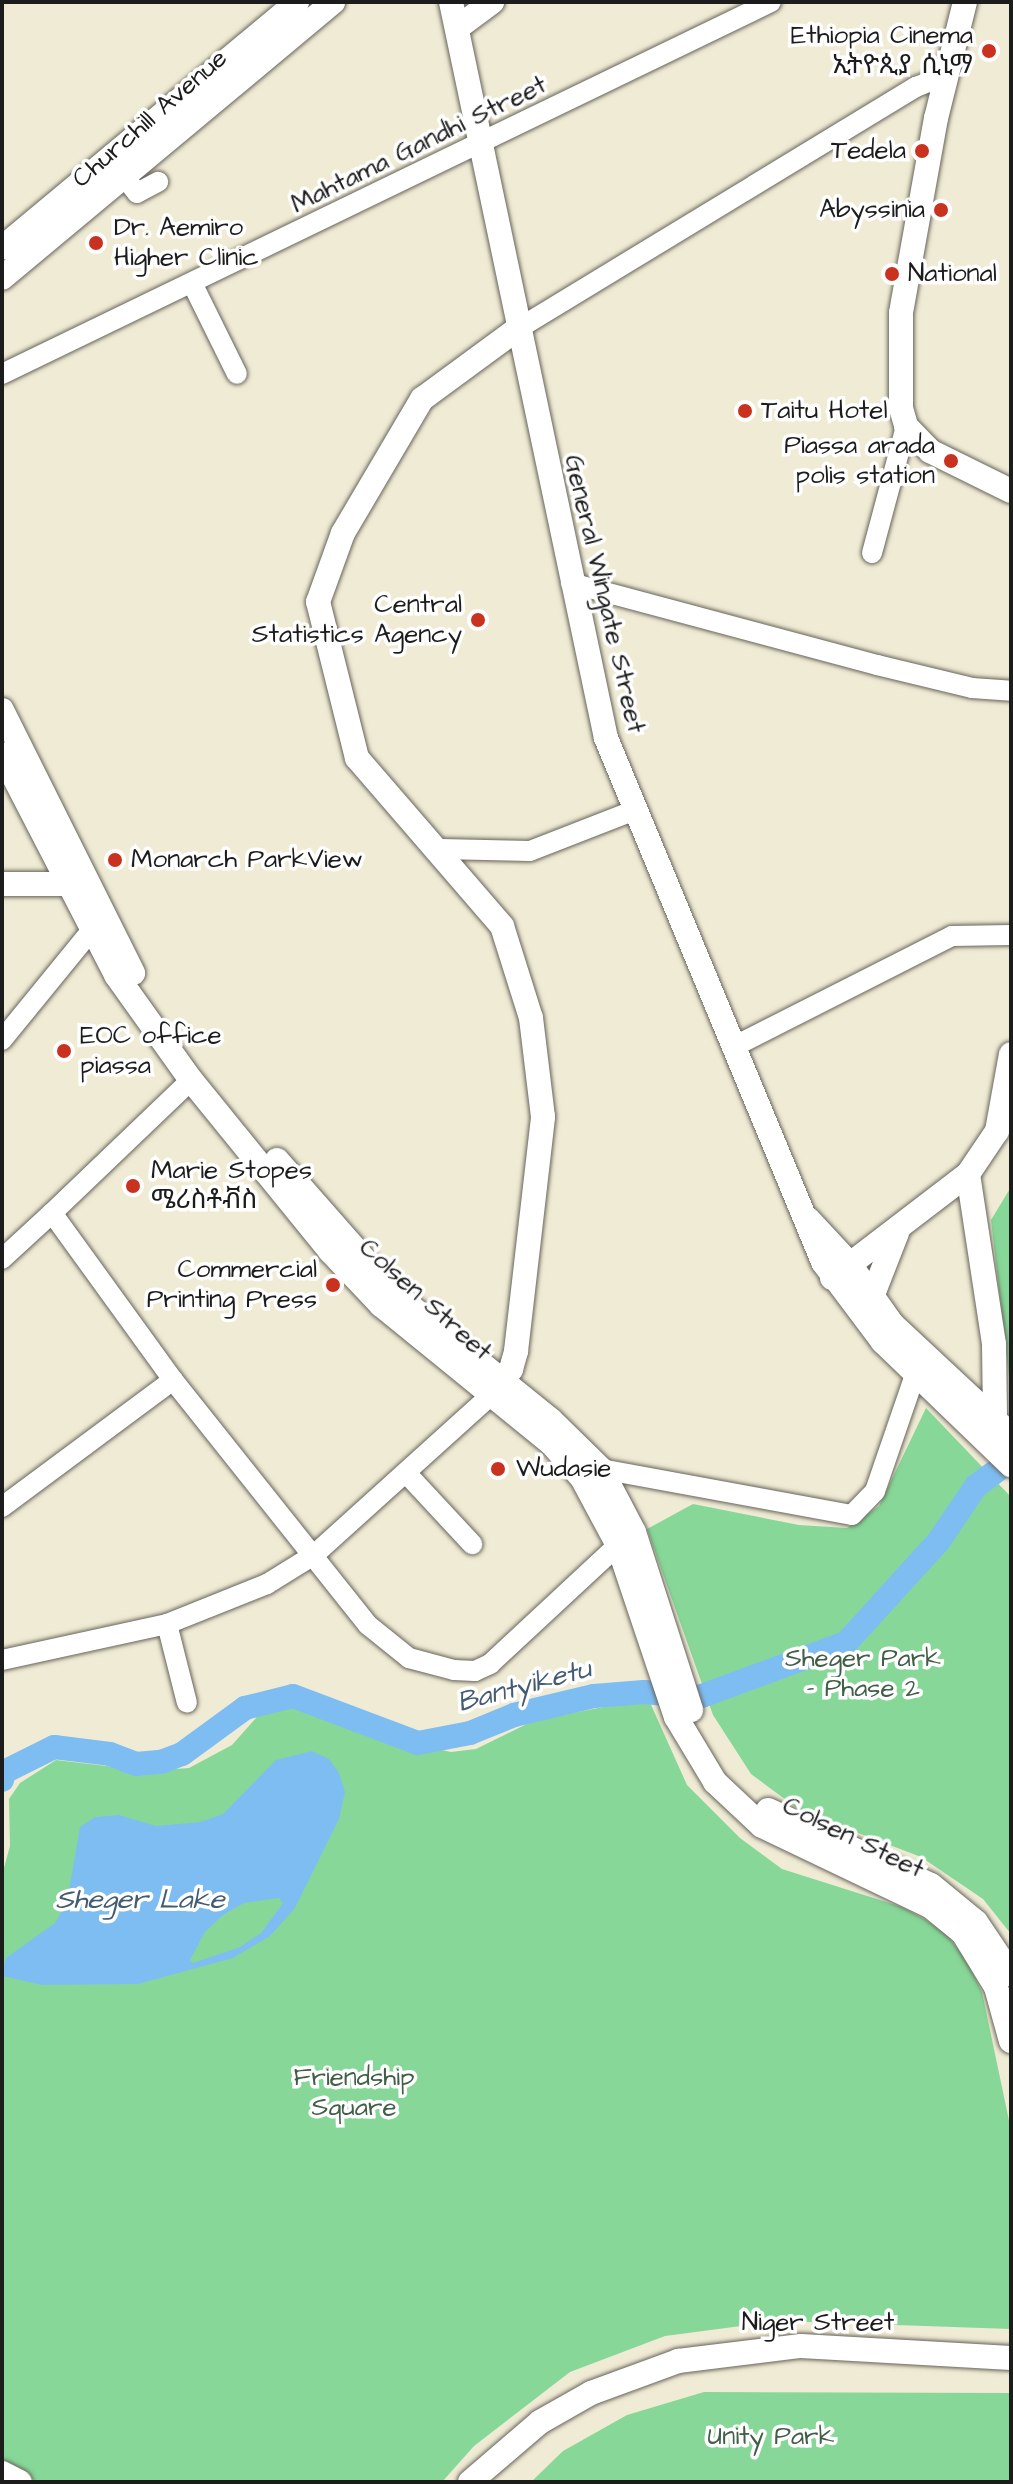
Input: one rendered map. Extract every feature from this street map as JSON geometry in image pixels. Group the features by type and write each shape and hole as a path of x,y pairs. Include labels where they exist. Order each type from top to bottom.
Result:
{"main road":[{"name":"Churchill Avenue","path":"2,248 297,2"},
{"name":"Churchill Avenue","path":"2,278 333,2"},
{"name":"General Wingate Street","path":"451,2 516,330 606,738 807,1217 883,1342 916,1372 1001,1432"},
{"path":"457,28 492,2"},
{"path":"965,2 946,75 901,313 898,349 906,426 952,465 1011,491"},
{"path":"497,1389 516,1351 543,1117 538,1056 502,926 441,849 357,758 318,602 343,533 422,399 516,330"},
{"path":"2,710 77,884 152,1016 348,1245 394,1293 497,1389 551,1420 601,1469 634,1532 658,1637"},
{"name":"Colsen Street","path":"2,754 77,884 91,931 152,1016 191,1080 330,1251 381,1305 497,1389 582,1478 618,1545 658,1637"},
{"path":"2,884 77,884"},
{"path":"840,1270 897,1233 968,1174 997,1131 1011,1054"},
{"path":"968,1174 994,1344 1001,1432"},
{"path":"872,1297 897,1233"},
{"name":"General Wingate Street","path":"840,1270 872,1297 913,1345 1001,1432 1011,1465"},
{"name":"Colsen Steet","path":"658,1637 684,1715 715,1782 762,1826 930,1906 986,1948 1011,2041"},
{"path":"986,1948 1011,1974"},
{"name":"Niger Street","path":"470,2482 540,2422 591,2393 678,2361 801,2346 1011,2358"},
{"path":"2,2473 20,2482"}],"street":[{"name":"Mahtama Gandhi Street","path":"2,374 193,285 771,2"},
{"path":"516,330 916,87 946,75"},
{"path":"125,178 137,193 158,182"},
{"path":"193,285 237,374"},
{"path":"872,553 906,426"},
{"path":"571,583 877,665 972,688 1011,691"},
{"path":"441,849 530,851 635,810"},
{"path":"2,1040 91,931"},
{"path":"735,1046 952,936 1011,935"},
{"path":"2,1259 191,1080"},
{"path":"52,1213 173,1380 382,1640 431,1666 475,1671 517,1644 618,1545"},
{"path":"601,1469 852,1515 875,1491 916,1372"},
{"path":"2,1507 173,1380"},
{"path":"2,1660 167,1624 239,1598 314,1555 407,1474 497,1389"},
{"path":"407,1474 472,1544"},
{"path":"167,1624 187,1703"}],"green space":[{"path":"1011,1187 1011,1394 991,1220"},
{"name":"Sheger Park - Phase 2","path":"926,1408 1011,1497 1011,1934 983,1899 921,1857 801,1811 751,1774 713,1715 647,1529 693,1504 799,1525 847,1528 879,1506"},
{"name":"Friendship Square","path":"648,1698 687,1785 740,1838 782,1869 902,1907 926,1920 947,1935 967,1961 982,1992 1011,2130 1011,2329 780,2321 665,2336 570,2372 474,2446 442,2482 37,2482 2,2459 2,1875 10,1846 9,1799 20,1783 56,1760 149,1771 189,1768 232,1745 257,1717 297,1702 324,1705 386,1738 451,1752 476,1749 533,1721"},
{"name":"Unity Park","path":"704,2392 1011,2393 1011,2482 531,2482 563,2451 627,2415"}],"water":[{"name":"Sheger Lake","path":"312,1751 329,1759 339,1773 345,1792 339,1819 295,1908 270,1936 233,1958 138,1984 42,1985 2,1976 6,1958 55,1923 67,1902 80,1827 95,1817 119,1815 156,1826 200,1822 223,1814 276,1760","holes":["279,1898 283,1903 261,1933 240,1947 193,1963 190,1960 205,1932 223,1915 244,1903"]}],"waterway":[{"name":"Bantyiketu","path":"2,1780 4,1772 54,1747 110,1754 136,1764 161,1762 182,1754 245,1708 293,1696 418,1743 470,1733 514,1715 594,1696 644,1692 699,1697 846,1643 938,1542 976,1486 1011,1460"}],"place":[{"name":"Ethiopia Cinema ኢትዮጲያ ሲኒማ","path":"989,51"},
{"name":"Tedela","path":"922,151"},
{"name":"Abyssinia","path":"941,210"},
{"name":"Dr. Aemiro Higher Clinic","path":"96,243"},
{"name":"National","path":"892,274"},
{"name":"Taitu Hotel","path":"745,411"},
{"name":"Piassa arada polis station","path":"951,461"},
{"name":"Central Statistics Agency","path":"478,620"},
{"name":"Monarch ParkView","path":"115,860"},
{"name":"EOC office piassa","path":"64,1051"},
{"name":"Marie Stopes ሜሪስቶቭስ","path":"133,1186"},
{"name":"Commercial Printing Press","path":"333,1285"},
{"name":"Wudasie","path":"498,1469"}]}
